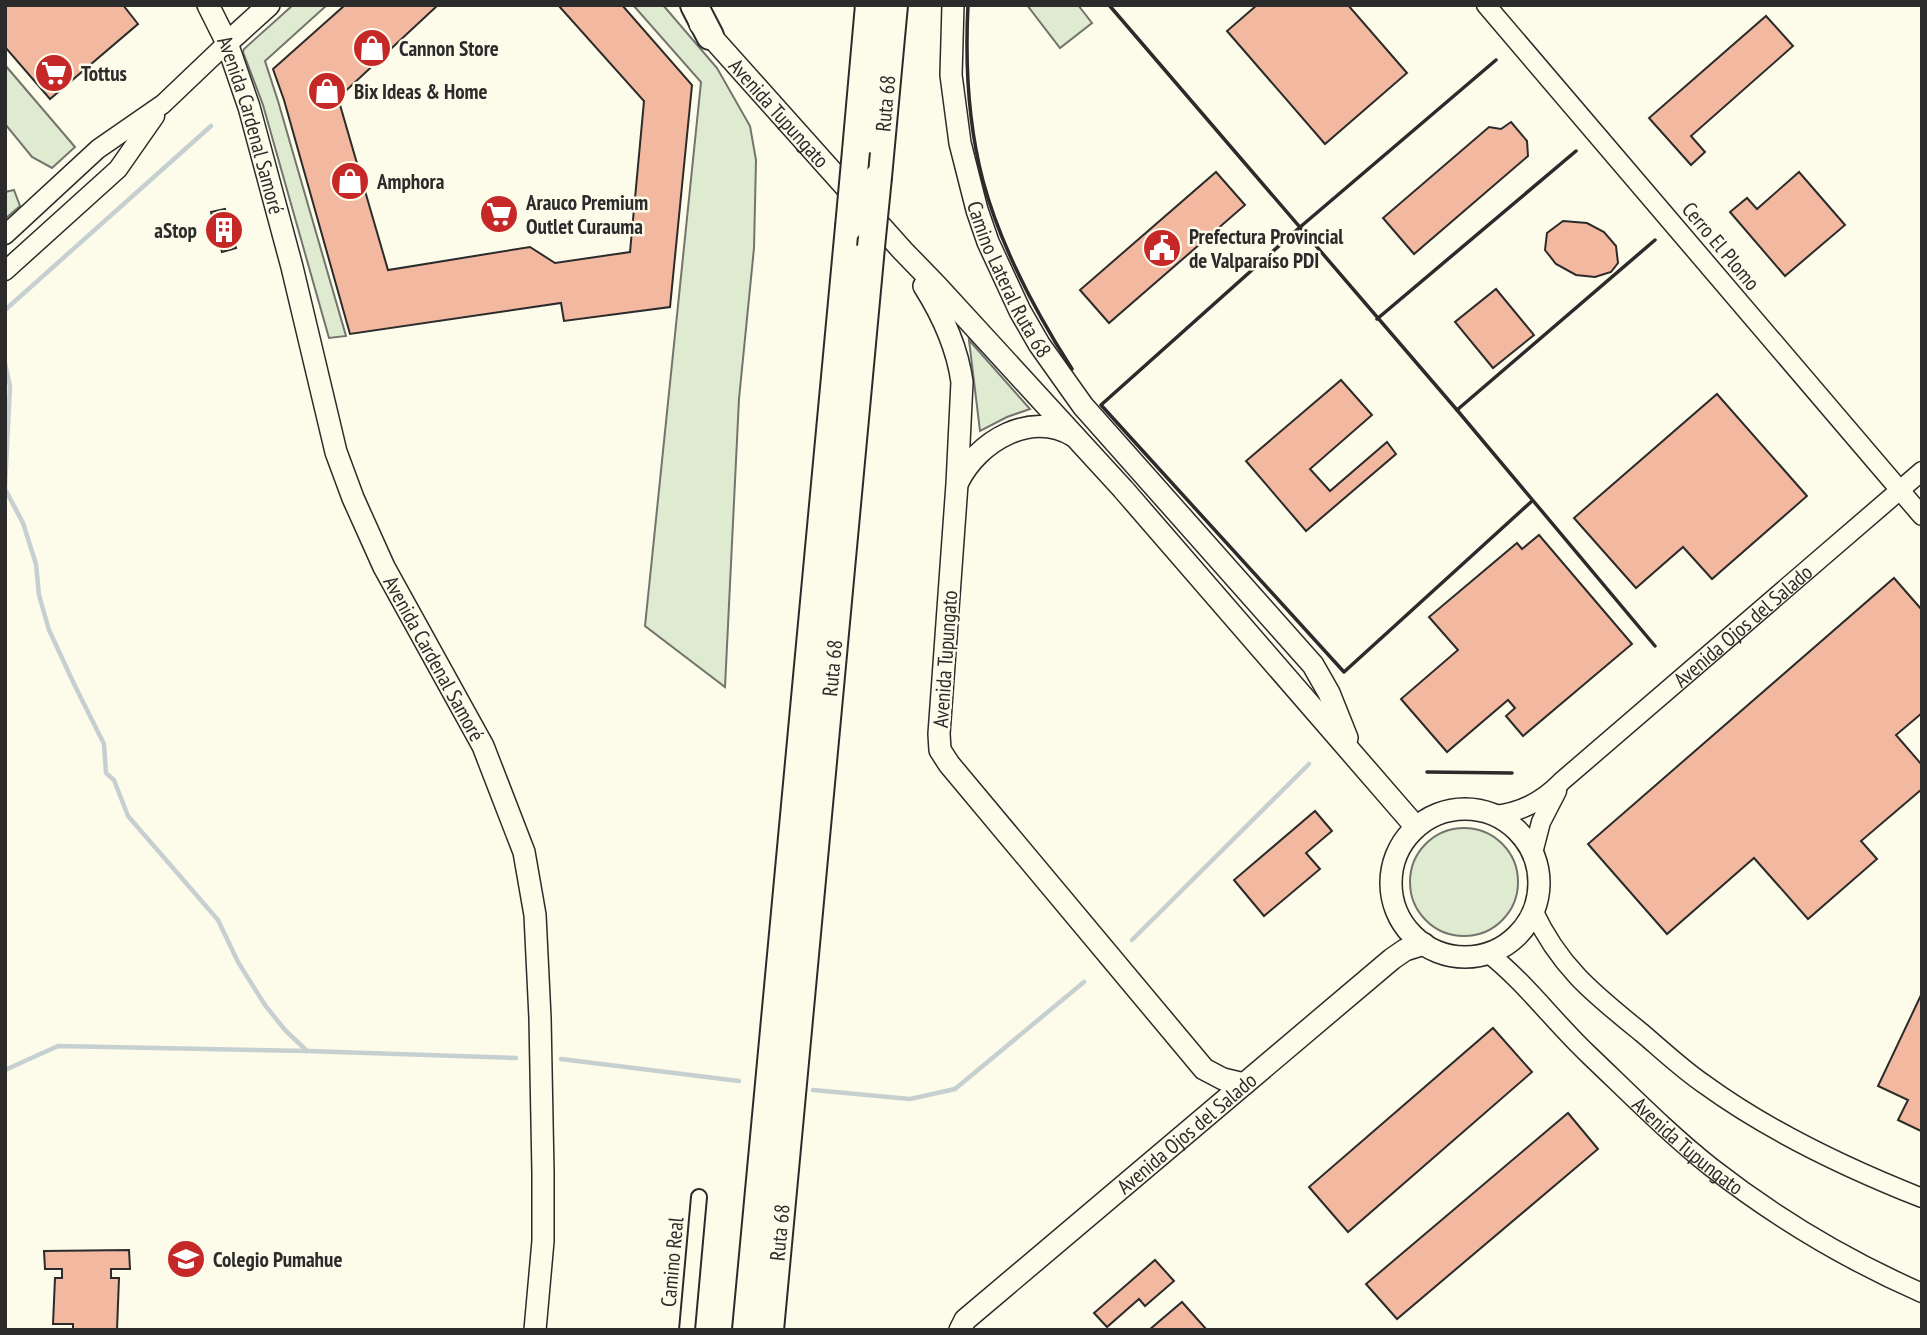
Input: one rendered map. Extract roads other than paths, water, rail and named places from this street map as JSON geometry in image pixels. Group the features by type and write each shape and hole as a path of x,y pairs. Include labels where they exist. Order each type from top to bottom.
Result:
{"highway":[{"path":"694,5 710,36"},
{"name":"Ruta 68","path":"746,1330 869,5"},
{"name":"Ruta 68","path":"770,1330 894,5"}],"main road":[{"name":"Avenida Cardenal Samoré","path":"208,5 227,43 249,107 292,267 336,452 353,498 384,567 483,746 524,852 535,915 544,1173 544,1241 535,1330"},
{"path":"227,43 269,5"},
{"name":"Avenida Tupungato","path":"684,5 903,251 1132,500 1416,827"},
{"name":"Camino Lateral Ruta 68","path":"953,5 951,75 960,143 977,210 1003,277 1026,322 1060,376 1083,406 1172,505"},
{"name":"Avenida Tupungato","path":"903,251 942,316 957,353 962,383 940,750 1204,1069 1223,1079 1244,1084"},
{"path":"957,484 963,471 981,450 1004,435 1041,428 1066,432 1075,437"},
{"name":"Avenida Tupungato","path":"1172,505 1312,665 1329,693 1344,733 1361,763"},
{"name":"Avenida Ojos del Salado","path":"1453,810 1480,810 1493,814 1517,830 1533,853 1539,881 1534,910 1515,936 1488,953 1455,956 1433,949 1413,935 1398,913 1391,887 1391,874 1399,848 1416,827 1427,819 1453,810"},
{"name":"Avenida Ojos del Salado","path":"960,1327 1392,959 1405,950 1424,944"}],"street":[{"name":"Cerro El Plomo","path":"1486,5 1922,516"},
{"path":"5,235 98,149 163,104 227,43"},
{"path":"5,271 118,169 163,104"},
{"name":"Avenida Ojos del Salado","path":"1493,814 1521,810 1550,794 1922,471"},
{"name":"Avenida Ojos del Salado","path":"1533,853 1541,822 1562,781"},
{"path":"1534,910 1544,934 1570,970 1600,999 1703,1084 1822,1154 1922,1198"},
{"name":"Avenida Tupungato","path":"1488,953 1511,971 1586,1052 1710,1166 1824,1243 1922,1293"},
{"name":"Camino Real","path":"687,1330 699,1197"}],"waterway":[{"path":"5,310 211,126"},
{"path":"5,364 10,386 5,487"},
{"path":"5,489 23,523 36,564 39,595 49,630 104,744 106,773 114,780 128,816 218,920 238,962 265,1005 307,1051"},
{"path":"1132,940 1309,764"},
{"path":"813,1090 910,1099 955,1089 1084,982"},
{"path":"5,1070 58,1046 516,1058"},
{"path":"561,1059 739,1081"}],"place":[{"name":"Cannon Store","path":"372,48"},
{"name":"Tottus","path":"54,73"},
{"name":"Bix Ideas & Home","path":"327,91"},
{"name":"Amphora","path":"350,181"},
{"name":"Arauco Premium Outlet Curauma","path":"499,214"},
{"name":"aStop","path":"224,230"},
{"name":"Prefectura Provincial de Valparaíso PDI","path":"1162,248"},
{"name":"Colegio Pumahue","path":"186,1259"}]}
